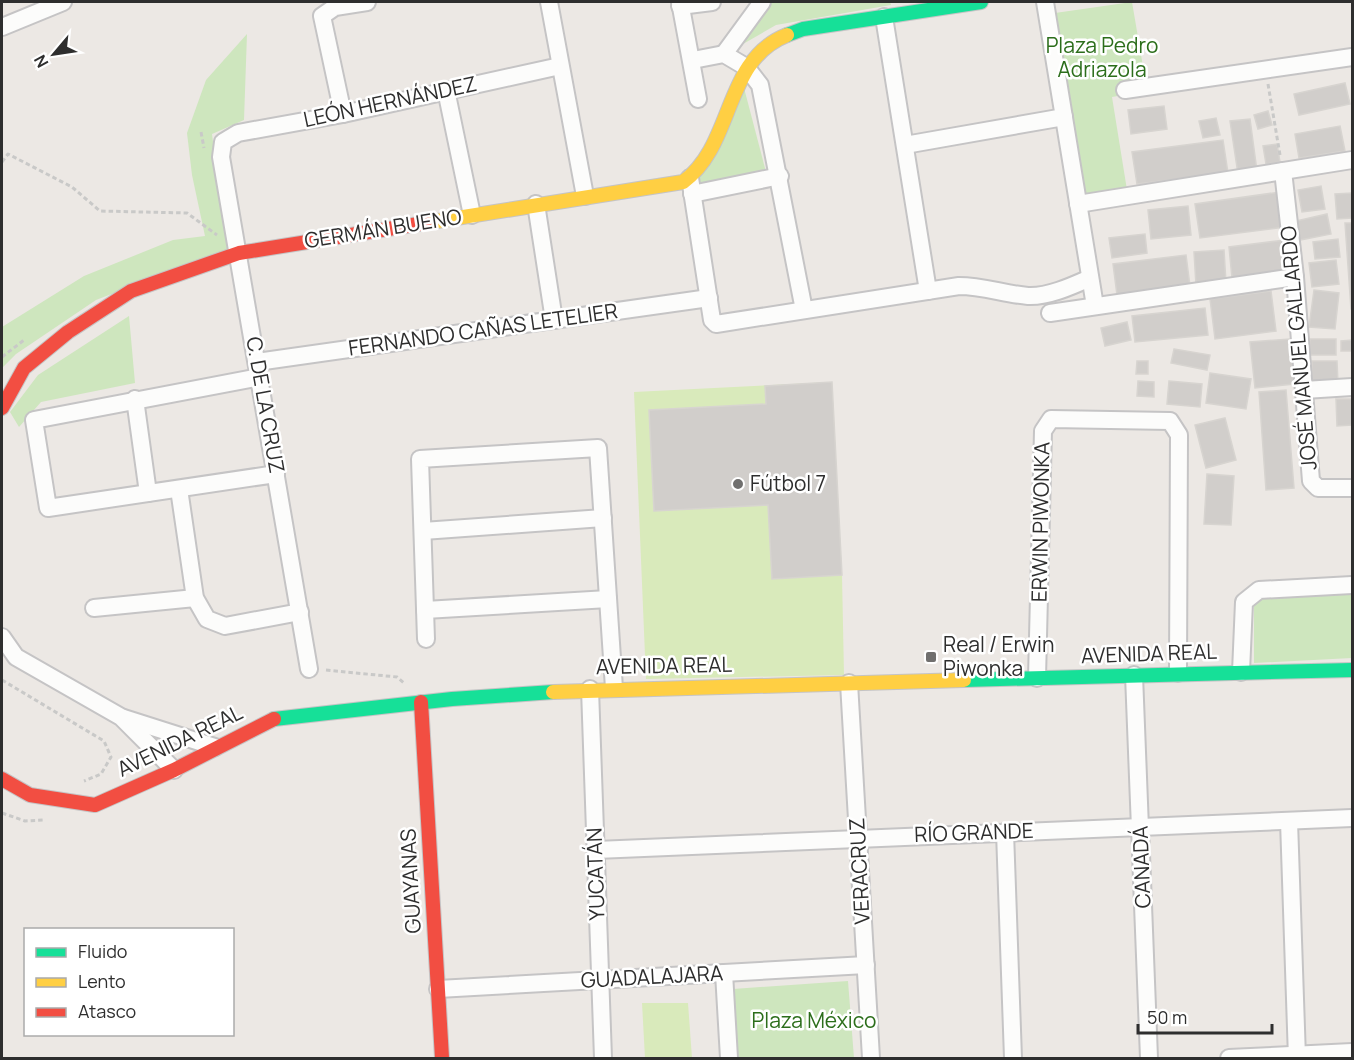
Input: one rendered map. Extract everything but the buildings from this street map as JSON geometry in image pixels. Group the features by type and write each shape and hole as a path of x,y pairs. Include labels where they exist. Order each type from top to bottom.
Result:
{"street":[{"path":"2,27 63,2"},
{"path":"343,114 322,21 325,12 335,7 367,2"},
{"path":"549,2 585,196"},
{"path":"698,99 693,60 680,4 712,2"},
{"path":"724,54 762,2"},
{"path":"981,2 908,7 884,17 788,33 758,52 746,67 711,153 691,186 712,320 721,324 928,291 976,286 1029,296 1061,290 1090,279"},
{"path":"1044,2 1095,306"},
{"path":"884,17 928,291"},
{"path":"693,60 724,54 746,67 760,85 780,176 804,310"},
{"path":"1125,90 1353,57"},
{"name":"LEÓN HERNÁNDEZ","path":"223,142 238,133 343,114 560,66"},
{"path":"446,90 472,214"},
{"path":"905,145 1064,117"},
{"name":"C. DE LA CRUZ","path":"223,142 221,158 309,669"},
{"path":"1078,204 1353,160"},
{"name":"JOSÉ MANUEL GALLARDO","path":"1282,171 1295,278 1311,481 1318,488 1353,488"},
{"name":"GERMÁN BUENO","path":"2,408 24,368 68,332 131,291 239,253 683,182 691,186 780,176"},
{"path":"536,204 554,320"},
{"path":"1050,313 1295,278"},
{"name":"FERNANDO CAÑAS LETELIER","path":"148,493 48,508 34,420 259,370 554,320 709,298"},
{"path":"1304,390 1353,387"},
{"path":"135,399 148,493 276,474"},
{"name":"ERWIN PIWONKA","path":"1037,678 1043,431 1051,419 1170,421 1176,427 1179,435 1178,673"},
{"path":"426,639 420,459 598,448 614,688"},
{"path":"179,489 195,598 207,619 225,626 300,612"},
{"path":"423,531 603,518"},
{"path":"1241,672 1244,602 1259,590 1353,585"},
{"path":"93,608 195,598"},
{"path":"425,610 608,599"},
{"path":"2,637 16,657 121,717 215,747"},
{"name":"AVENIDA REAL","path":"2,779 30,795 95,805 174,770 215,747 274,719 421,702 590,688 1353,670"},
{"name":"CANADÁ","path":"1134,675 1149,1059"},
{"name":"VERACRUZ","path":"849,683 871,1059"},
{"name":"YUCATÁN","path":"590,688 603,1059"},
{"name":"GUAYANAS","path":"421,702 442,1059"},
{"path":"121,717 174,770"},
{"name":"RÍO GRANDE","path":"596,850 1353,818"},
{"path":"1289,821 1297,1057"},
{"path":"1005,832 1013,1059"},
{"name":"GUADALAJARA","path":"438,989 866,965"},
{"path":"724,973 729,1059"},
{"path":"1229,1059 1297,1057 1353,1052"}],"path":[{"path":"1266,70 1282,171"},
{"path":"2,162 8,154 72,188 100,211 187,213 239,253"},
{"path":"309,669 398,678 409,687"},
{"path":"2,680 104,741 111,758 101,774 79,782"}],"green space":[{"path":"770,2 890,2 891,5 776,25 743,44"},
{"name":"Plaza Pedro Adriazola","path":"1132,2 1147,90 1152,90 1112,97 1127,190 1085,196 1055,13"},
{"path":"247,34 244,120 212,134 225,234 231,248 96,300 16,354 2,368 2,327 84,276 173,240 205,236 192,175 187,133 206,80"},
{"path":"743,84 766,172 696,184"},
{"path":"129,316 135,383 41,402 19,427 10,412 38,375"},
{"name":"Fútbol 7","path":"832,382 842,575 844,675 646,679 634,392"},
{"path":"1352,591 1352,658 1254,663 1254,599"},
{"name":"Plaza México","path":"848,981 854,1058 738,1058 733,989"},
{"path":"642,1003 688,1003 692,1058 645,1058"}],"traffic: fast":[{"path":"787,35 803,29 981,2"},
{"path":"964,680 1352,670"},
{"path":"274,719 452,699 553,692"}],"traffic: slow":[{"path":"425,223 683,182 700,166 712,147 740,82 751,63 766,47 787,35"},
{"path":"553,692 964,680"}],"traffic: jam":[{"path":"2,408 24,368 68,332 131,291 239,253 425,223"},
{"path":"421,702 442,1058"},
{"path":"2,779 30,795 95,805 174,770 274,719"}],"place":[{"name":"Fútbol 7","path":"738,484"},
{"name":"Real / Erwin Piwonka","path":"931,657"}]}
